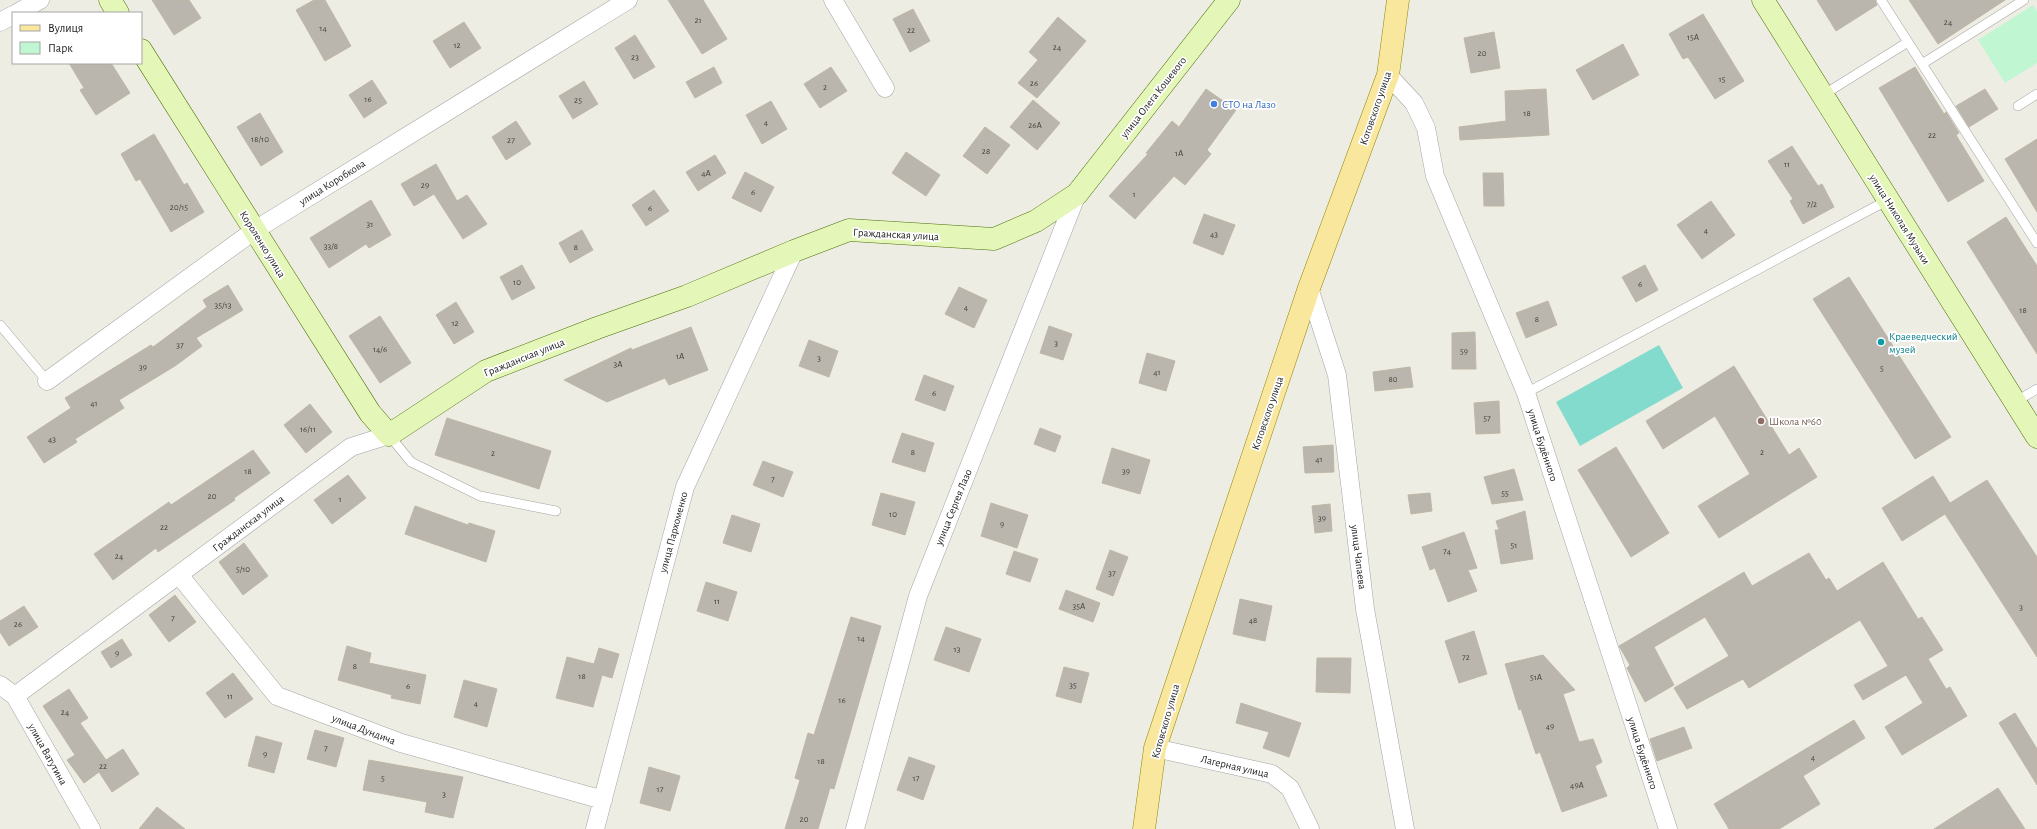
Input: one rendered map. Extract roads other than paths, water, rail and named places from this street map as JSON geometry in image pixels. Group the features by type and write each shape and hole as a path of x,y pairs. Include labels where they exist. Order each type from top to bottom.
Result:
{"main road":[{"name":"Котовского улица","path":"1144,829 1155,748 1309,288 1388,75 1398,0"}],"street":[{"path":"19,12 40,0"},
{"path":"110,0 117,12"},
{"name":"улица Коробкова","path":"47,381 255,230 628,0"},
{"path":"833,0 885,88"},
{"name":"улица Олега Кошевого","path":"1077,194 1229,0"},
{"name":"улица Николая Музыки","path":"1763,0 2037,437"},
{"path":"0,22 12,16"},
{"name":"Короленко улица","path":"142,52 370,413 390,435"},
{"name":"улица Будённого","path":"1388,75 1414,103 1426,128 1435,176 1526,393 1668,829"},
{"name":"Гражданская улица","path":"16,696 351,447 390,435 486,371 687,296 794,251 849,230 994,239 1036,222 1077,194"},
{"name":"улица Сергея Лазо","path":"855,829 918,596 1077,194"},
{"name":"улица Пархоменко","path":"595,829 685,487 794,251"},
{"name":"улица Чапаева","path":"1309,288 1336,374 1366,609 1405,829"},
{"name":"улица Дундича","path":"179,575 278,696 401,742 603,800"},
{"name":"улица Ватутина","path":"0,685 16,696 91,829"},
{"name":"Лагерная улица","path":"1155,748 1272,774 1290,788 1310,829"}],"lane":[{"path":"1881,0 2037,243"},
{"path":"1922,64 2024,0"},
{"path":"1823,95 1908,42"},
{"path":"2018,106 2037,94"},
{"path":"1526,393 1888,200"},
{"path":"0,326 47,381"},
{"path":"2016,402 2037,390"},
{"path":"390,435 411,462 480,496 556,511"}],"place":[{"name":"СТО на Лазо","path":"1214,104"},
{"name":"Краеведческий музей","path":"1881,342"},
{"name":"Школа №60","path":"1761,421"}]}
